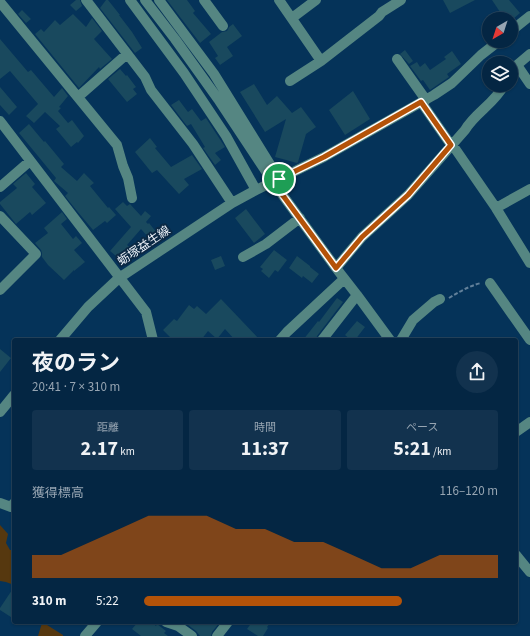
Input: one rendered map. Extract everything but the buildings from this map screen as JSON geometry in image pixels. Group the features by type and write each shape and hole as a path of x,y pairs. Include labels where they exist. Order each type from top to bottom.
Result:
{"street":[{"path":"86,0 145,76 151,90 201,156 232,203"},
{"path":"130,0 184,73 226,136 256,190"},
{"path":"145,0 175,39 276,180"},
{"path":"159,0 214,74 300,218 389,338"},
{"path":"204,0 223,26"},
{"path":"279,0 321,61"},
{"path":"292,18 316,0"},
{"path":"290,81 321,61 380,16 382,12 401,0"},
{"path":"0,2 117,145 128,178 132,198"},
{"path":"518,25 530,16"},
{"name":"蛎塚益生線","path":"62,338 88,307 119,278 232,203 324,157 423,101 452,83 490,48"},
{"path":"78,96 127,54"},
{"path":"518,65 530,54"},
{"path":"397,59 451,145 496,208 530,263"},
{"path":"518,73 530,84"},
{"path":"336,268 362,237 408,195 473,119 500,92"},
{"path":"0,121 146,312 152,338"},
{"path":"0,187 30,161"},
{"path":"496,208 530,189"},
{"path":"0,216 36,254 0,290"},
{"path":"242,257 266,244 300,218"},
{"path":"282,338 344,279"},
{"path":"490,283 530,340"},
{"path":"324,338 357,295"},
{"path":"402,338 413,320 434,302 440,300"},
{"path":"0,412 12,397"},
{"path":"518,431 530,422"},
{"path":"0,503 11,507 12,506"},
{"path":"518,557 530,572"},
{"path":"85,636 95,624"},
{"path":"172,624 178,626 192,636"},
{"path":"217,636 226,624"}],"path":[{"path":"440,300 450,298 460,291 474,285 487,282 490,283"}],"shaded area":[{"path":"0,525 8,534 6,543 10,550 12,550 12,584 0,581"},
{"path":"42,624 47,625 63,635 63,636 38,636"}],"route":[{"path":"421,102 451,145 408,195 362,237 336,268 273,182 279,179 324,157 421,102"}]}
